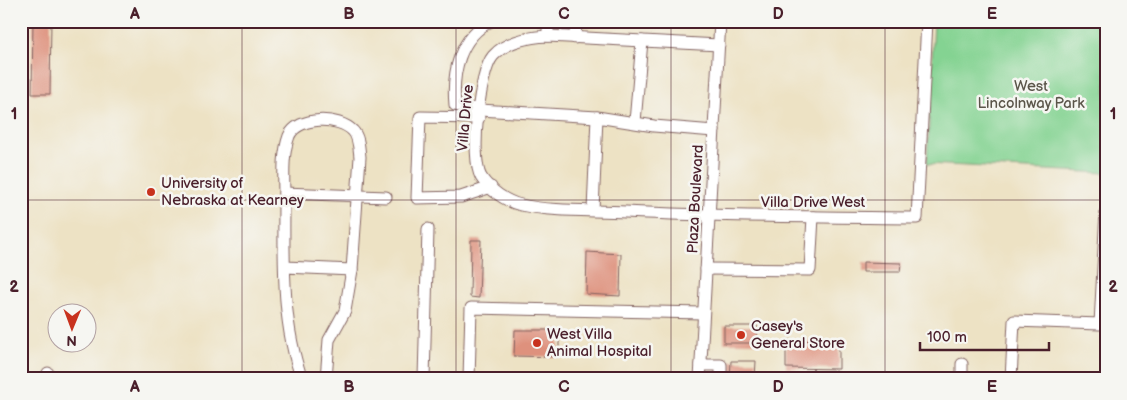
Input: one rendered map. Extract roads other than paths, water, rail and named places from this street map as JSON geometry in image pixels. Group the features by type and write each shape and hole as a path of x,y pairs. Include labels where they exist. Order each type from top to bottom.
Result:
{"street":[{"path":"479,114 455,105 453,82 464,45 491,21"},
{"path":"548,21 548,36"},
{"path":"575,38 576,21"},
{"name":"Plaza Boulevard","path":"700,379 720,21"},
{"name":"Villa Drive West","path":"709,216 917,218 927,21"},
{"name":"Villa Drive","path":"709,216 520,205 506,200 481,177 476,160 485,68 493,56 506,46 530,37 548,36 718,45"},
{"path":"635,122 642,41"},
{"path":"491,187 461,196 416,198 420,116 479,114 597,117 654,126 714,131"},
{"path":"593,210 597,117"},
{"path":"302,379 292,342 285,267 285,161 289,138 294,128 301,124 316,121 343,125 354,132 359,143 360,157 352,270 345,311 329,340 326,379"},
{"path":"284,193 386,197"},
{"path":"1011,379 1014,322 1100,324 1106,211"},
{"path":"706,269 810,270 813,217"},
{"path":"424,379 428,230"},
{"path":"285,267 352,270"},
{"path":"469,379 471,308 704,313"},
{"path":"962,364 962,379"},
{"path":"701,365 721,365 721,379"}],"place":[{"name":"University of Nebraska at Kearney","path":"151,192"},
{"name":"Casey's General Store","path":"741,335"},
{"name":"West Villa Animal Hospital","path":"537,343"}],"park label":[{"name":"West Lincolnway Park","path":"1031,94"}]}
